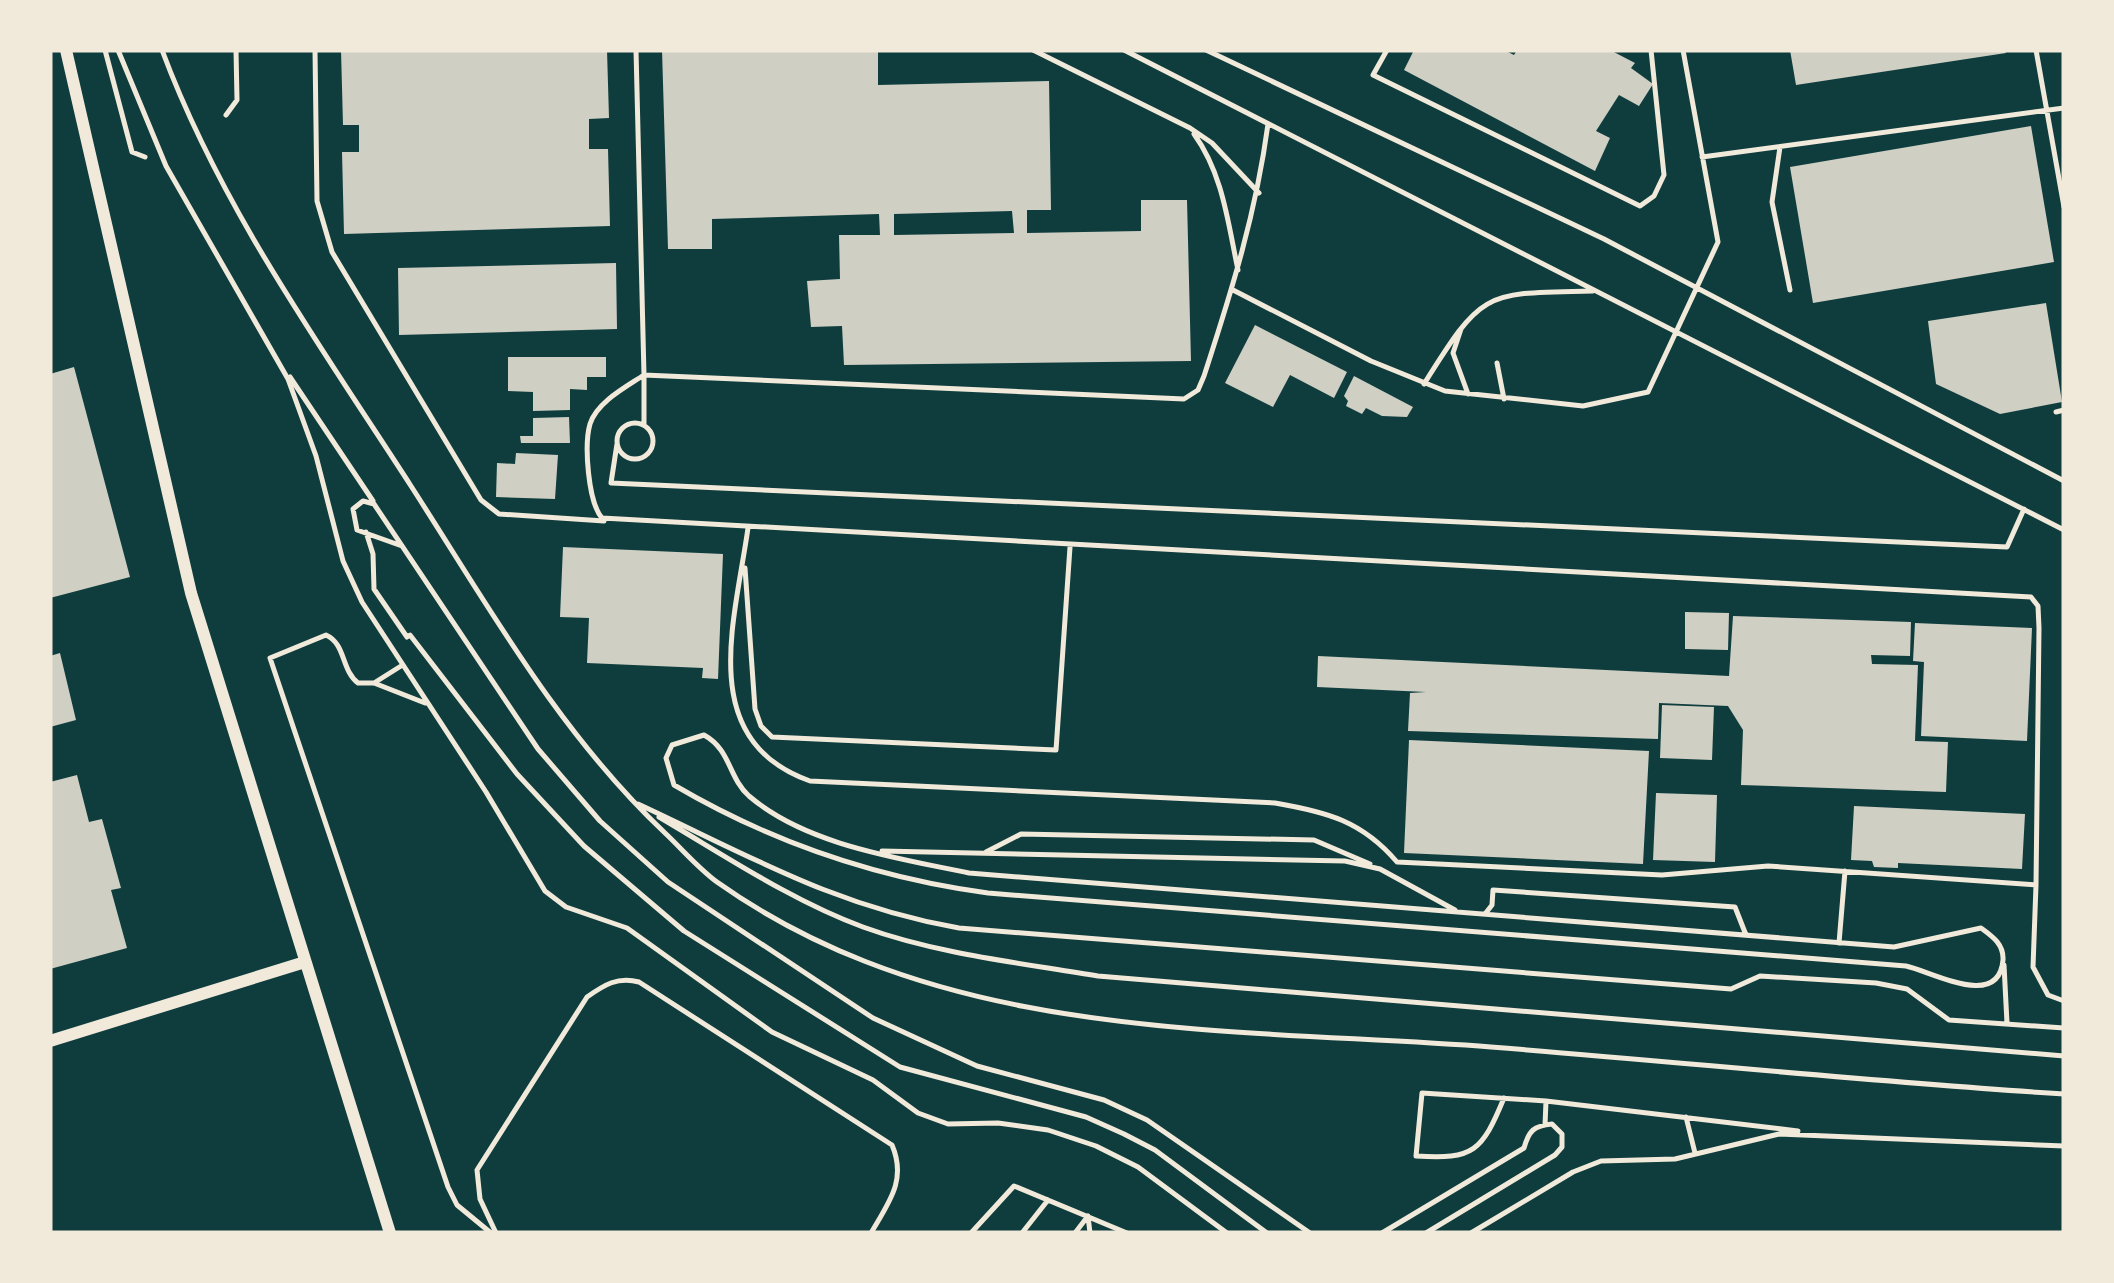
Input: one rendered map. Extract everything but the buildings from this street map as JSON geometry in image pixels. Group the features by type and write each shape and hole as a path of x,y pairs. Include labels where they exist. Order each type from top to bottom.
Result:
{"street":[{"path":"66,50 191,594 390,1233"},
{"path":"50,1041 304,962"}],"lane":[{"path":"106,50 132,152 145,157"},
{"path":"118,50 166,166 288,379 304,420 343,561 401,666 504,819 545,892 566,907 628,928 772,1032 873,1080 918,1113 948,1124 998,1123 1048,1130 1096,1146 1138,1167 1227,1233"},
{"path":"162,50 181,100 229,200 524,664 630,801 712,878 777,920 829,947 918,982 1000,1004 1184,1031 1486,1047 2064,1094"},
{"path":"226,114 237,100 236,50"},
{"path":"315,50 320,223 332,252 481,500 498,514 2031,597 2038,606 2040,628 2033,967 2048,995 2064,1000"},
{"path":"618,444 628,458 646,456 654,441 644,425 636,50"},
{"path":"1033,50 1190,128 1212,143 1259,192"},
{"path":"1124,50 2064,530"},
{"path":"1206,50 1604,240 2064,481"},
{"path":"1387,50 1373,75 1640,206 1654,196 1664,176 1652,50"},
{"path":"1232,289 1424,384 1504,400 1605,404 1636,398 1656,380 1718,242 1683,50"},
{"path":"2036,50 2064,206"},
{"path":"1702,157 2064,108"},
{"path":"614,521 602,518 590,498 590,424 604,405 644,374 1184,399 1198,390 1238,272 1259,192 1268,124"},
{"path":"1190,128 1211,157 1238,272"},
{"path":"1780,146 1772,202 1790,290"},
{"path":"1424,384 1464,322 1480,306 1511,293 1596,292"},
{"path":"1464,322 1454,353 1469,396"},
{"path":"258,328 538,748 600,821 668,882 873,1018 977,1066 1104,1100 1147,1120 1310,1233"},
{"path":"1496,363 1504,400"},
{"path":"644,425 623,428 611,483 2007,547 2024,509"},
{"path":"374,504 363,501 353,509 357,530 402,546"},
{"path":"748,528 731,645 736,709 754,748 773,764 810,781 1274,803 1340,816 1365,829 1397,862 1662,875 1768,866 2036,885"},
{"path":"366,532 374,554 374,589 484,736 584,846 672,922 900,1067 1086,1116 1155,1150 1266,1233"},
{"path":"744,556 754,709 760,726 772,738 1056,750 1070,547"},
{"path":"426,703 374,683 358,684 350,677 338,644 326,634 270,658 448,1187 457,1204 493,1233"},
{"path":"374,683 401,666"},
{"path":"2004,957 1999,974 1988,984 1968,988 1906,966 1008,894 916,883 837,860 687,792 674,785 666,758 672,745 704,735 720,744 745,793 774,814 870,850 969,873 1839,943 1906,946 1965,928 1981,928 1997,940 2004,957 2007,1023"},
{"path":"630,801 796,882 888,915 959,928 1731,989 1760,976 1876,983 1908,989 1949,1020 2064,1028"},
{"path":"630,801 759,876 863,928 979,956 1098,976 2064,1056"},
{"path":"983,853 1021,834 1314,840 1380,869 1460,912"},
{"path":"870,850 1345,861 1380,869"},
{"path":"1839,943 1845,872"},
{"path":"1485,914 1492,905 1492,890 1735,907 1746,936"},
{"path":"493,1233 480,1200 477,1170 586,997 603,985 626,978 639,982 892,1145 901,1172 898,1185 871,1233"},
{"path":"1504,1098 1492,1128 1471,1153 1448,1158 1416,1156 1422,1093 1504,1098 1546,1101 1816,1134"},
{"path":"1545,1125 1546,1101"},
{"path":"1686,1117 1696,1154"},
{"path":"1382,1233 1524,1148 1528,1133 1552,1124 1562,1134 1562,1148 1555,1154 1426,1233"},
{"path":"1471,1233 1572,1172 1601,1161 1696,1154 1779,1134 2064,1146"},
{"path":"971,1233 1014,1186 1127,1233"},
{"path":"1022,1233 1049,1199"},
{"path":"1074,1233 1088,1216"},
{"path":"1088,1216 1090,1233"}]}
